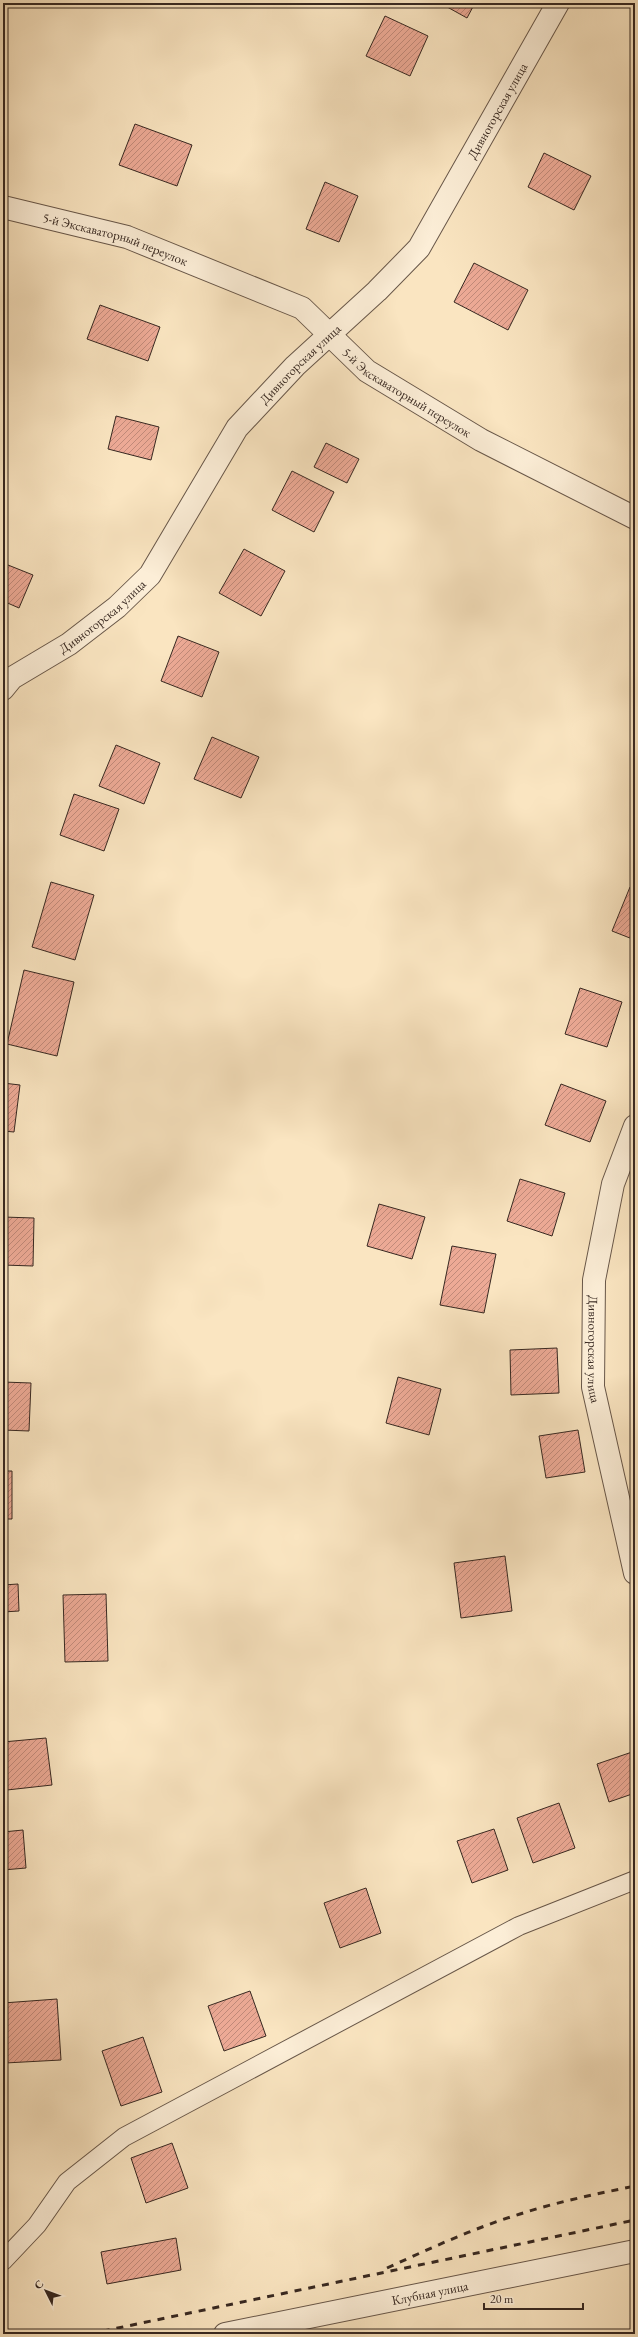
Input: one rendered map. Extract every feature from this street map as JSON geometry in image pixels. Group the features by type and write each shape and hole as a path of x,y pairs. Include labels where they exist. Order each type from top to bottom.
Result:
{"street":[{"name":"Дивногорская улица","path":"3,689 12,678 69,644 117,607 150,575 237,428 295,366 418,248 558,3"},
{"name":"5-й Экскаваторный переулок","path":"3,207 127,237 302,308 367,371 481,440 635,518"},
{"name":"Дивногорская улица","path":"635,1126 613,1184 594,1280 593,1387 635,1573"},
{"name":"Клубная улица","path":"225,2334 635,2251"}],"lane":[{"path":"3,2261 37,2225 67,2182 124,2137 519,1926 635,1880"}],"building":[{"path":"440,3 475,3 467,18"},
{"path":"385,16 428,36 410,76 366,56"},
{"path":"135,124 192,145 177,186 119,165"},
{"path":"544,153 591,176 574,210 528,187"},
{"path":"325,182 358,196 339,242 306,229"},
{"path":"474,263 528,290 508,330 454,302"},
{"path":"100,305 160,327 148,361 87,339"},
{"path":"116,416 159,427 151,460 108,449"},
{"path":"326,443 359,459 347,483 314,467"},
{"path":"292,471 334,492 314,532 272,510"},
{"path":"244,549 285,571 261,616 219,593"},
{"path":"3,563 33,575 19,608 3,601"},
{"path":"178,636 219,652 202,697 161,681"},
{"path":"212,737 259,757 241,798 194,779"},
{"path":"116,745 160,763 144,804 99,786"},
{"path":"74,794 119,809 104,851 60,835"},
{"path":"51,882 94,895 75,960 32,947"},
{"path":"630,887 635,889 635,940 612,931"},
{"path":"24,970 74,982 57,1056 7,1044"},
{"path":"580,988 622,1002 607,1047 565,1034"},
{"path":"3,1083 20,1085 14,1132 3,1131"},
{"path":"561,1084 606,1101 590,1142 545,1125"},
{"path":"520,1179 565,1193 552,1236 507,1221"},
{"path":"379,1204 425,1217 412,1259 367,1246"},
{"path":"3,1217 34,1218 33,1266 3,1265"},
{"path":"452,1246 496,1254 484,1313 440,1305"},
{"path":"557,1348 559,1393 511,1395 510,1350"},
{"path":"398,1377 441,1389 429,1435 386,1423"},
{"path":"3,1382 31,1383 29,1431 3,1430"},
{"path":"578,1430 585,1472 546,1478 539,1436"},
{"path":"3,1471 12,1471 12,1519 3,1519"},
{"path":"505,1556 512,1611 461,1618 454,1563"},
{"path":"18,1584 19,1611 3,1612 3,1585"},
{"path":"106,1594 108,1661 65,1662 63,1595"},
{"path":"46,1738 52,1785 7,1790 3,1742"},
{"path":"635,1751 635,1793 609,1802 597,1764"},
{"path":"559,1803 575,1848 533,1863 517,1818"},
{"path":"494,1829 508,1870 472,1883 457,1841"},
{"path":"23,1830 26,1868 3,1870 3,1832"},
{"path":"366,1888 381,1933 340,1948 324,1903"},
{"path":"250,1991 266,2036 224,2051 208,2006"},
{"path":"57,1999 61,2060 5,2063 3,2003"},
{"path":"143,2037 162,2092 121,2106 102,2051"},
{"path":"172,2143 188,2188 146,2203 131,2158"},
{"path":"176,2238 181,2270 107,2284 101,2252"}],"railway":[{"path":"387,2268 453,2239 503,2220 562,2202 635,2186"},
{"path":"89,2334 635,2220"}]}
